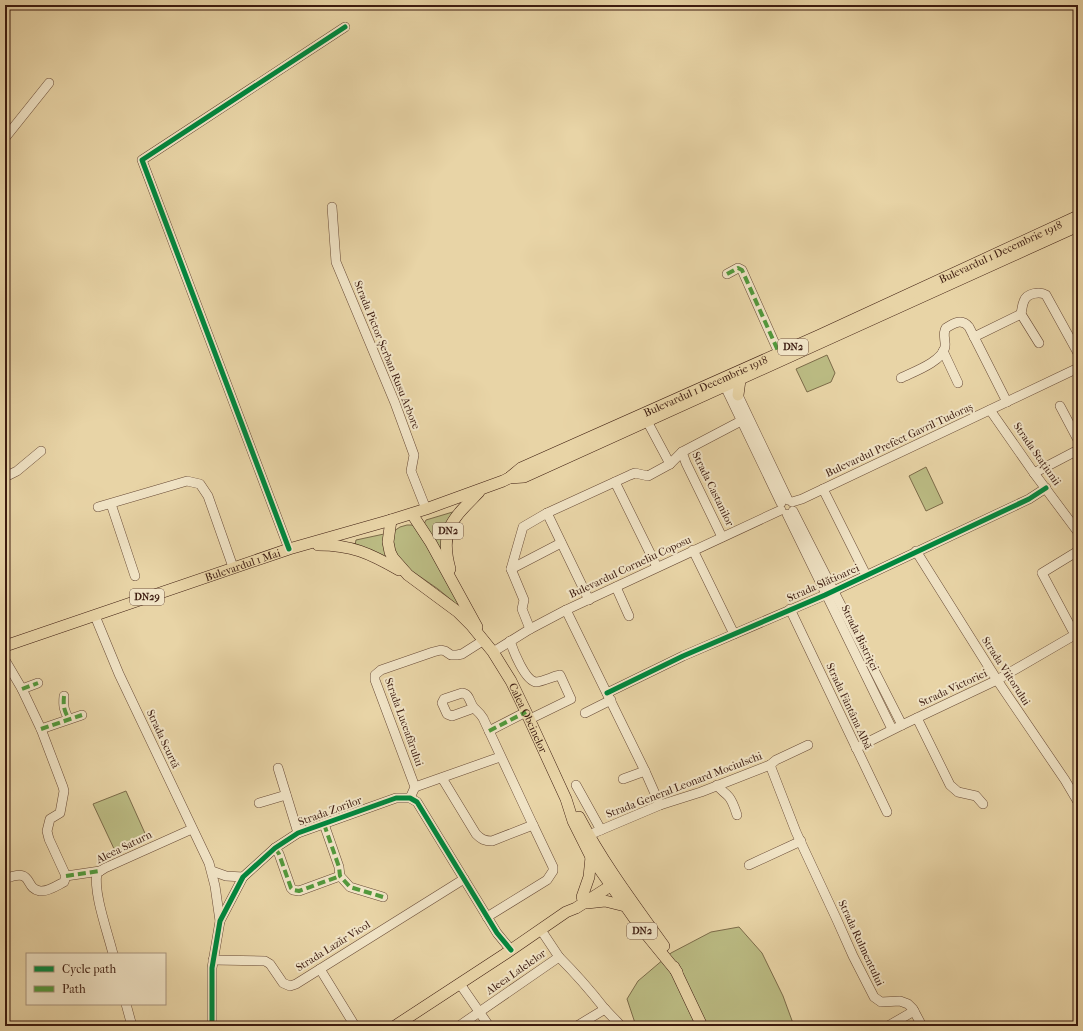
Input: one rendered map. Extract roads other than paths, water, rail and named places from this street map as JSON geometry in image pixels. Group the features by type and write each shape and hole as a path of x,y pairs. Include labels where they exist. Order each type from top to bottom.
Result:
{"main road":[{"name":"Bulevardul 1 Decembrie 1918","path":"482,490 509,478 521,468 646,411 730,381 779,353 1078,216"},
{"name":"Bulevardul 1 Decembrie 1918","path":"509,478 524,477 730,381 1078,226"},
{"path":"730,381 738,396"},
{"name":"Bulevardul 1 Mai","path":"5,646 303,544 412,514 482,490"},
{"name":"DN2","path":"455,585 446,550 448,529 454,519 482,490"},
{"name":"Calea Obcinelor","path":"412,514 431,543 484,640"},
{"name":"Calea Obcinelor","path":"391,520 388,542 390,552 396,563 408,575 458,612 484,640 511,681 566,799 573,821 591,857 612,881"},
{"name":"DN29","path":"303,544 329,544 353,548 378,558 408,575"},
{"name":"Calea Obcinelor","path":"566,799 579,817 612,881"},
{"path":"583,900 589,877 591,857"},
{"path":"395,1026 541,930 566,912 573,903 583,900 612,881"},
{"name":"DN2","path":"612,881 624,906 663,958 677,972"},
{"name":"DN2","path":"612,881 669,955 702,1026"},
{"path":"583,900 605,902 624,906"}],"street":[{"path":"289,549 142,160 194,128 345,27"},
{"path":"5,138 49,83"},
{"name":"Strada Pictor Șerban Rusu Arbore","path":"332,207 336,262 395,403 414,455 411,471 426,509"},
{"path":"727,274 738,268 742,270 779,353"},
{"path":"1039,343 1021,314 1026,297 1036,292 1044,293 1046,295 1078,353"},
{"path":"974,337 1021,314"},
{"path":"901,378 934,361 943,352 945,346 944,334 946,328 960,321 964,322 969,327 1006,402"},
{"path":"943,352 958,383"},
{"name":"Bulevardul Prefect Gavril Tudoraș","path":"788,506 1078,368"},
{"name":"Strada Bistriței","path":"730,381 741,421 788,506"},
{"name":"Strada Bistriței","path":"738,396 892,730"},
{"path":"1060,406 1078,440"},
{"name":"Strada Stațiunii","path":"990,410 1078,532"},
{"path":"647,421 670,464"},
{"path":"530,629 522,609 524,600 511,569 523,527 547,513 630,474 648,476 670,464 682,452 741,421"},
{"path":"1034,473 1078,450"},
{"path":"5,477 17,472 41,451"},
{"name":"Strada Castanilor","path":"682,452 722,537"},
{"path":"98,507 187,481 200,484 208,496 233,568"},
{"path":"615,482 657,567"},
{"name":"Strada Slătioarei","path":"585,713 651,671 829,593 1030,499 1046,488"},
{"path":"823,489 866,575"},
{"path":"111,504 135,576"},
{"name":"Bulevardul Corneliu Coposu","path":"493,652 530,629 566,610 788,506"},
{"path":"547,513 589,600"},
{"path":"511,569 561,543"},
{"path":"693,550 734,634"},
{"name":"Strada Viitorului","path":"916,551 997,680 1074,786 1078,802"},
{"path":"1076,634 1042,573 1078,551"},
{"path":"616,587 629,616"},
{"name":"Strada Bistriței","path":"829,593 902,724"},
{"name":"Strada Fântâna Albă","path":"790,609 887,812"},
{"path":"566,610 645,771 660,805"},
{"name":"Strada Scurtă","path":"95,616 121,679 212,871 220,921"},
{"name":"Strada Victoriei","path":"856,748 902,724 997,680 1076,634"},
{"name":"Strada Luceafărului","path":"415,787 376,680 377,672 434,652 445,651 451,655 462,654 484,640"},
{"path":"489,731 571,699 560,675 536,682 531,680 516,656 510,641"},
{"path":"5,660 22,689 41,728 63,787 64,791 60,813 50,819 47,831 66,878"},
{"path":"22,689 38,683"},
{"path":"474,708 452,716 447,714 442,705 444,699 462,692 468,696 489,731 553,866 551,876 547,880 487,917"},
{"path":"64,696 64,712 69,719"},
{"path":"41,728 82,715"},
{"path":"917,718 950,785 958,792 976,796 983,804"},
{"name":"Strada General Leonard Mociulschi","path":"589,835 660,805 701,792 770,765 776,760 808,745"},
{"path":"500,757 415,787 410,798 417,802 508,952"},
{"name":"Strada Rulmentului","path":"770,765 801,841 853,956 874,996 881,1002 904,1002 911,1006 914,1011"},
{"path":"278,768 298,833"},
{"path":"623,779 645,771"},
{"path":"442,778 476,834 481,839 486,841 492,840 533,825"},
{"path":"576,784 601,830"},
{"path":"717,785 730,797 737,815"},
{"path":"259,803 286,795"},
{"name":"Strada Zorilor","path":"212,1026 211,988 213,960 220,921 243,877 275,848 298,833 396,798 410,798"},
{"path":"324,824 337,860 340,876 350,887 383,898"},
{"name":"Aleea Saturn","path":"113,953 98,895 96,878 97,873 192,829"},
{"path":"748,865 801,841"},
{"path":"275,848 279,854 293,890 299,891 340,876"},
{"path":"5,879 15,875 24,876 35,889 40,891 64,882 66,878 100,871"},
{"path":"212,871 226,876 243,877"},
{"name":"Strada Lazăr Vicol","path":"213,960 265,961 269,963 283,983 286,985 296,984 464,879"},
{"name":"Aleea Lalelelor","path":"459,1026 559,957 541,930"},
{"path":"559,957 621,1026"},
{"path":"320,969 355,1026"},
{"path":"460,984 489,1026"},
{"path":"126,1005 132,1026"},
{"path":"577,1026 605,1009"},
{"path":"888,1026 914,1011 922,1026"}]}
